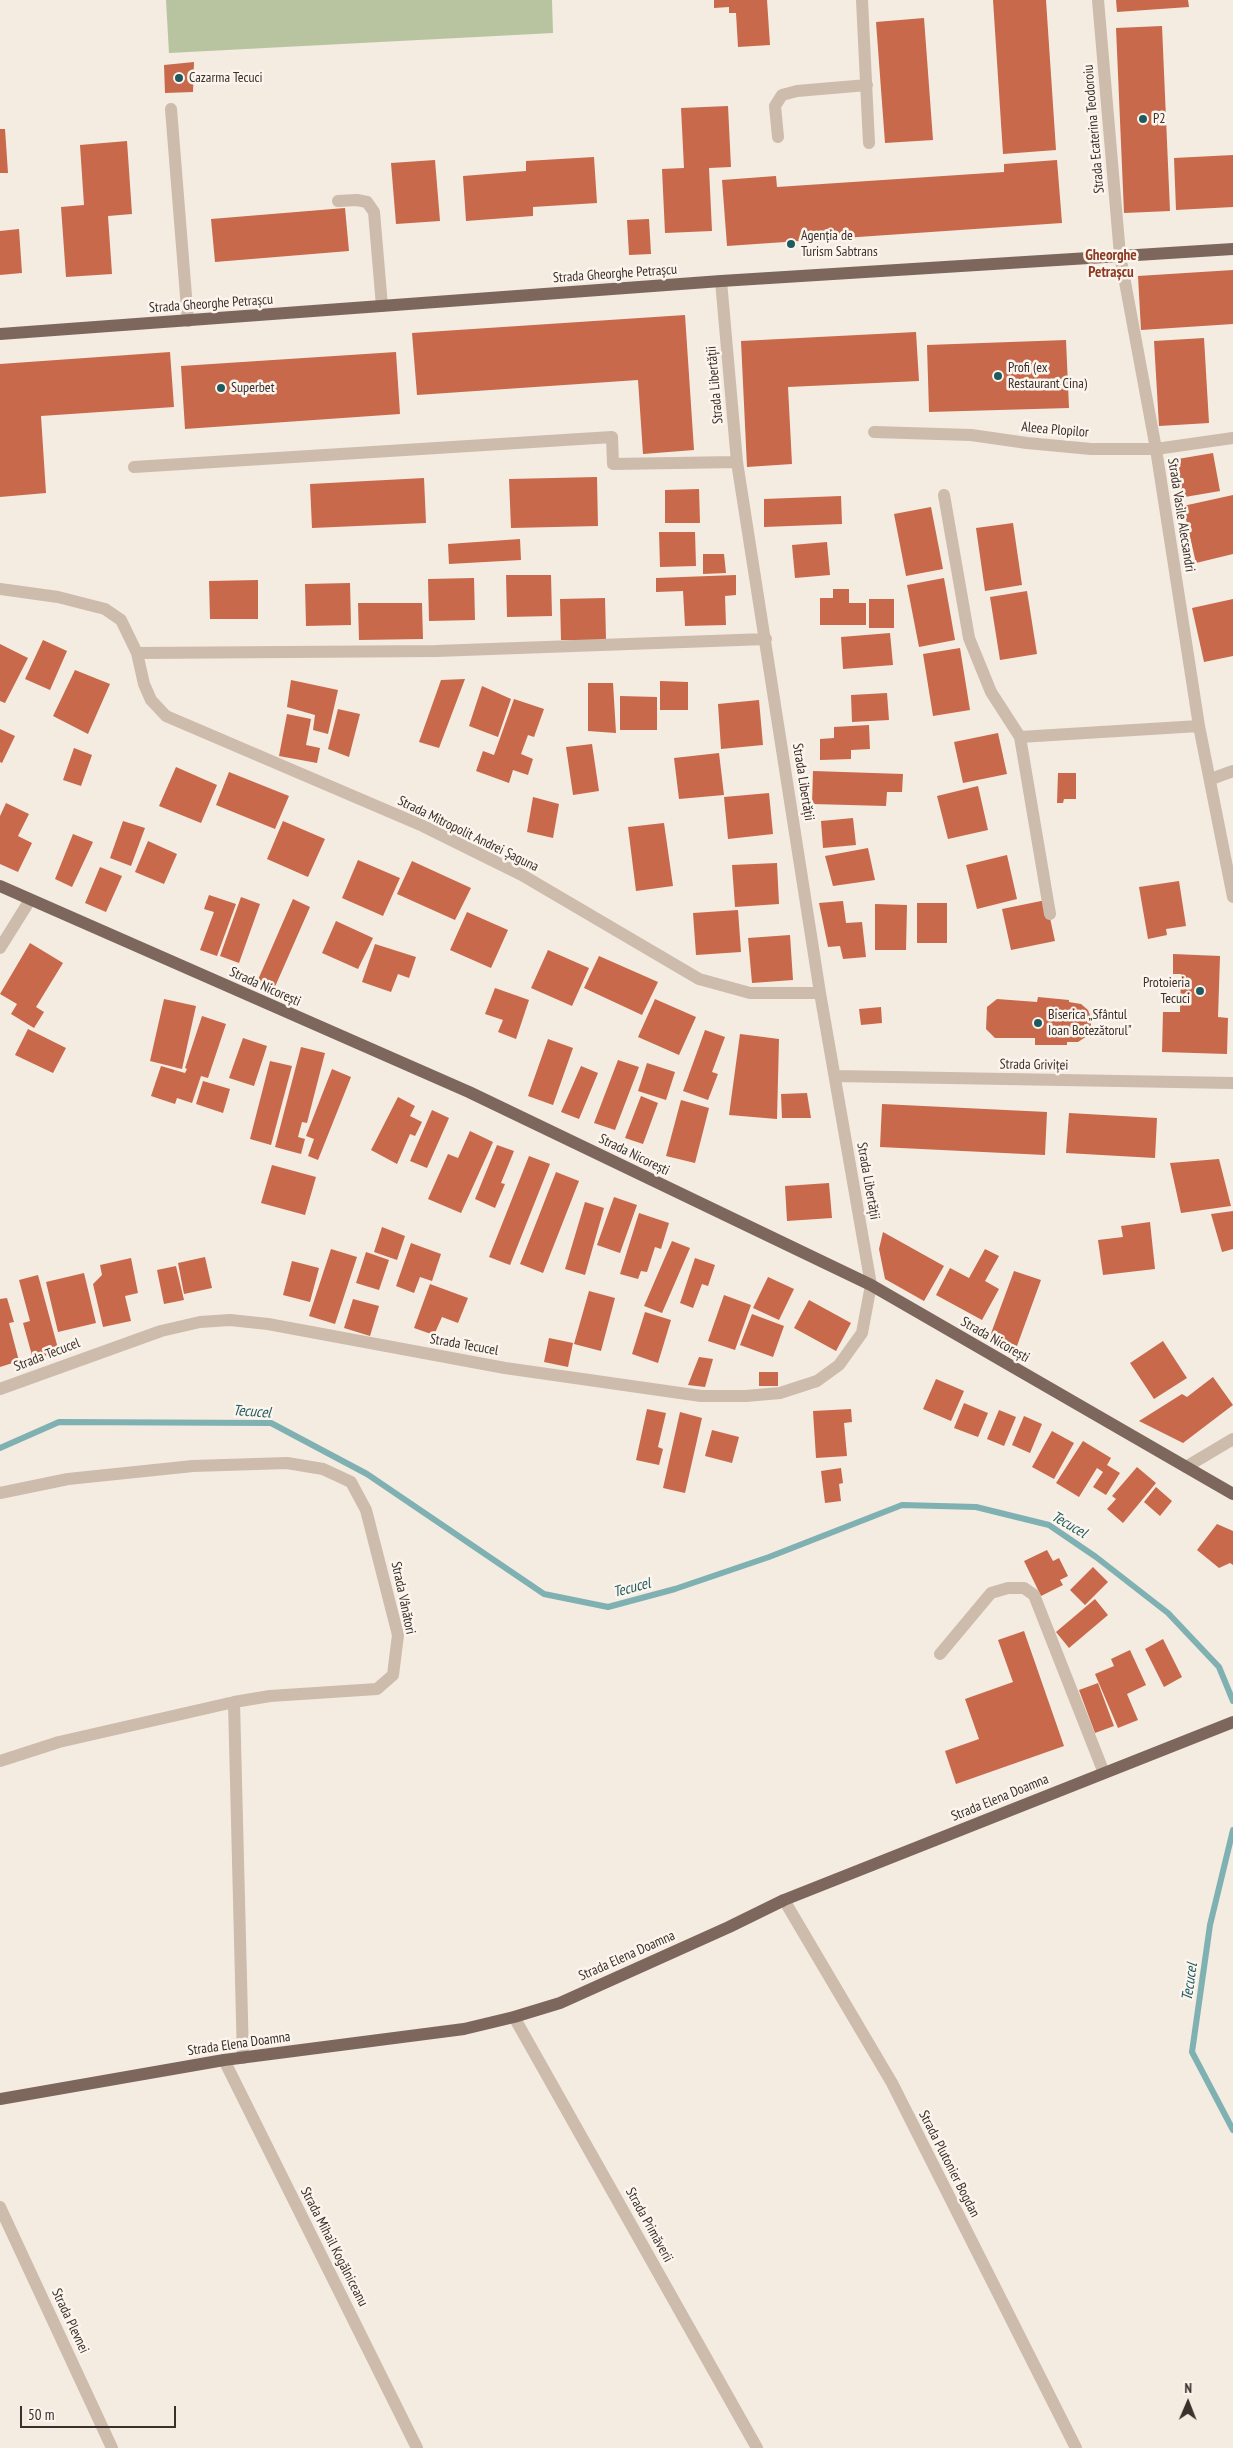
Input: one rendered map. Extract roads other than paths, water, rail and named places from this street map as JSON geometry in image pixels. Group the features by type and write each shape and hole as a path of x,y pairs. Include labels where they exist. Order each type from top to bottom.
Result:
{"main road":[{"name":"Strada Gheorghe Petrașcu","path":"0,334 721,281 1233,249"},
{"name":"Strada Nicorești","path":"0,886 469,1092 871,1285 1233,1494"},
{"name":"Strada Elena Doamna","path":"0,2099 224,2060 464,2029 560,2003 729,1927 784,1900 1233,1722"}],"street":[{"path":"862,0 869,143"},
{"name":"Strada Ecaterina Teodoroiu","path":"1098,0 1120,255"},
{"path":"778,137 776,106 782,95 797,91 867,85"},
{"path":"171,109 188,320"},
{"path":"338,200 367,202 374,212 382,306"},
{"name":"Strada Vasile Alecsandri","path":"1120,255 1156,449 1199,726 1233,897"},
{"name":"Strada Libertății","path":"721,281 737,462 820,993 871,1285"},
{"name":"Aleea Plopilor","path":"874,432 971,435 1027,443 1091,448 1156,449 1233,438"},
{"path":"134,467 612,437 613,464 737,462"},
{"path":"944,495 970,638 991,692 1020,737 1050,914"},
{"name":"Strada Mitropolit Andrei Șaguna","path":"0,589 58,597 105,609 121,620 137,653 144,684 151,700 166,716 423,826 522,875 700,979 750,992 820,993"},
{"path":"137,653 436,651 766,638"},
{"path":"1020,737 1199,726"},
{"path":"1211,779 1233,771"},
{"path":"0,948 30,900"},
{"name":"Strada Griviței","path":"835,1076 1233,1083"},
{"name":"Strada Tecucel","path":"0,1389 161,1331 200,1322 230,1320 268,1324 505,1368 701,1396 746,1396 780,1393 817,1381 839,1365 862,1333 871,1285"},
{"path":"1186,1467 1233,1439"},
{"name":"Strada Vânători","path":"0,1493 68,1479 193,1466 287,1464 323,1469 351,1482 366,1510 398,1635 393,1675 377,1689 270,1696 234,1702 60,1742 0,1761"},
{"path":"940,1654 991,1594 1008,1588 1024,1588 1034,1595 1104,1773"},
{"path":"234,1702 242,2058"},
{"name":"Strada Plutonier Bogdan","path":"784,1900 892,2083 1076,2448"},
{"name":"Strada Primăverii","path":"514,2017 757,2448"},
{"name":"Strada Mihail Kogălniceanu","path":"224,2060 417,2448"},
{"name":"Strada Plevnei","path":"0,2207 112,2448"}],"waterway":[{"name":"Tecucel","path":"0,1448 59,1422 271,1423 367,1474 544,1594 608,1607 675,1589 769,1557 902,1505 976,1507 1049,1525 1096,1557 1168,1613 1219,1667 1233,1701"},
{"name":"Tecucel","path":"1233,1830 1210,1925 1192,2052 1233,2130"}],"place":[{"name":"Cazarma Tecuci","path":"179,78"},
{"name":"P2","path":"1143,119"},
{"name":"Agenția de Turism Sabtrans","path":"791,244"},
{"name":"Profi (ex Restaurant Cina)","path":"998,376"},
{"name":"Superbet","path":"221,388"},
{"name":"Protoieria Tecuci","path":"1200,991"},
{"name":"Biserica „Sfântul Ioan Botezătorul\"","path":"1038,1023"}],"district":[{"name":"Gheorghe Petrașcu","path":"1111,264"}]}
